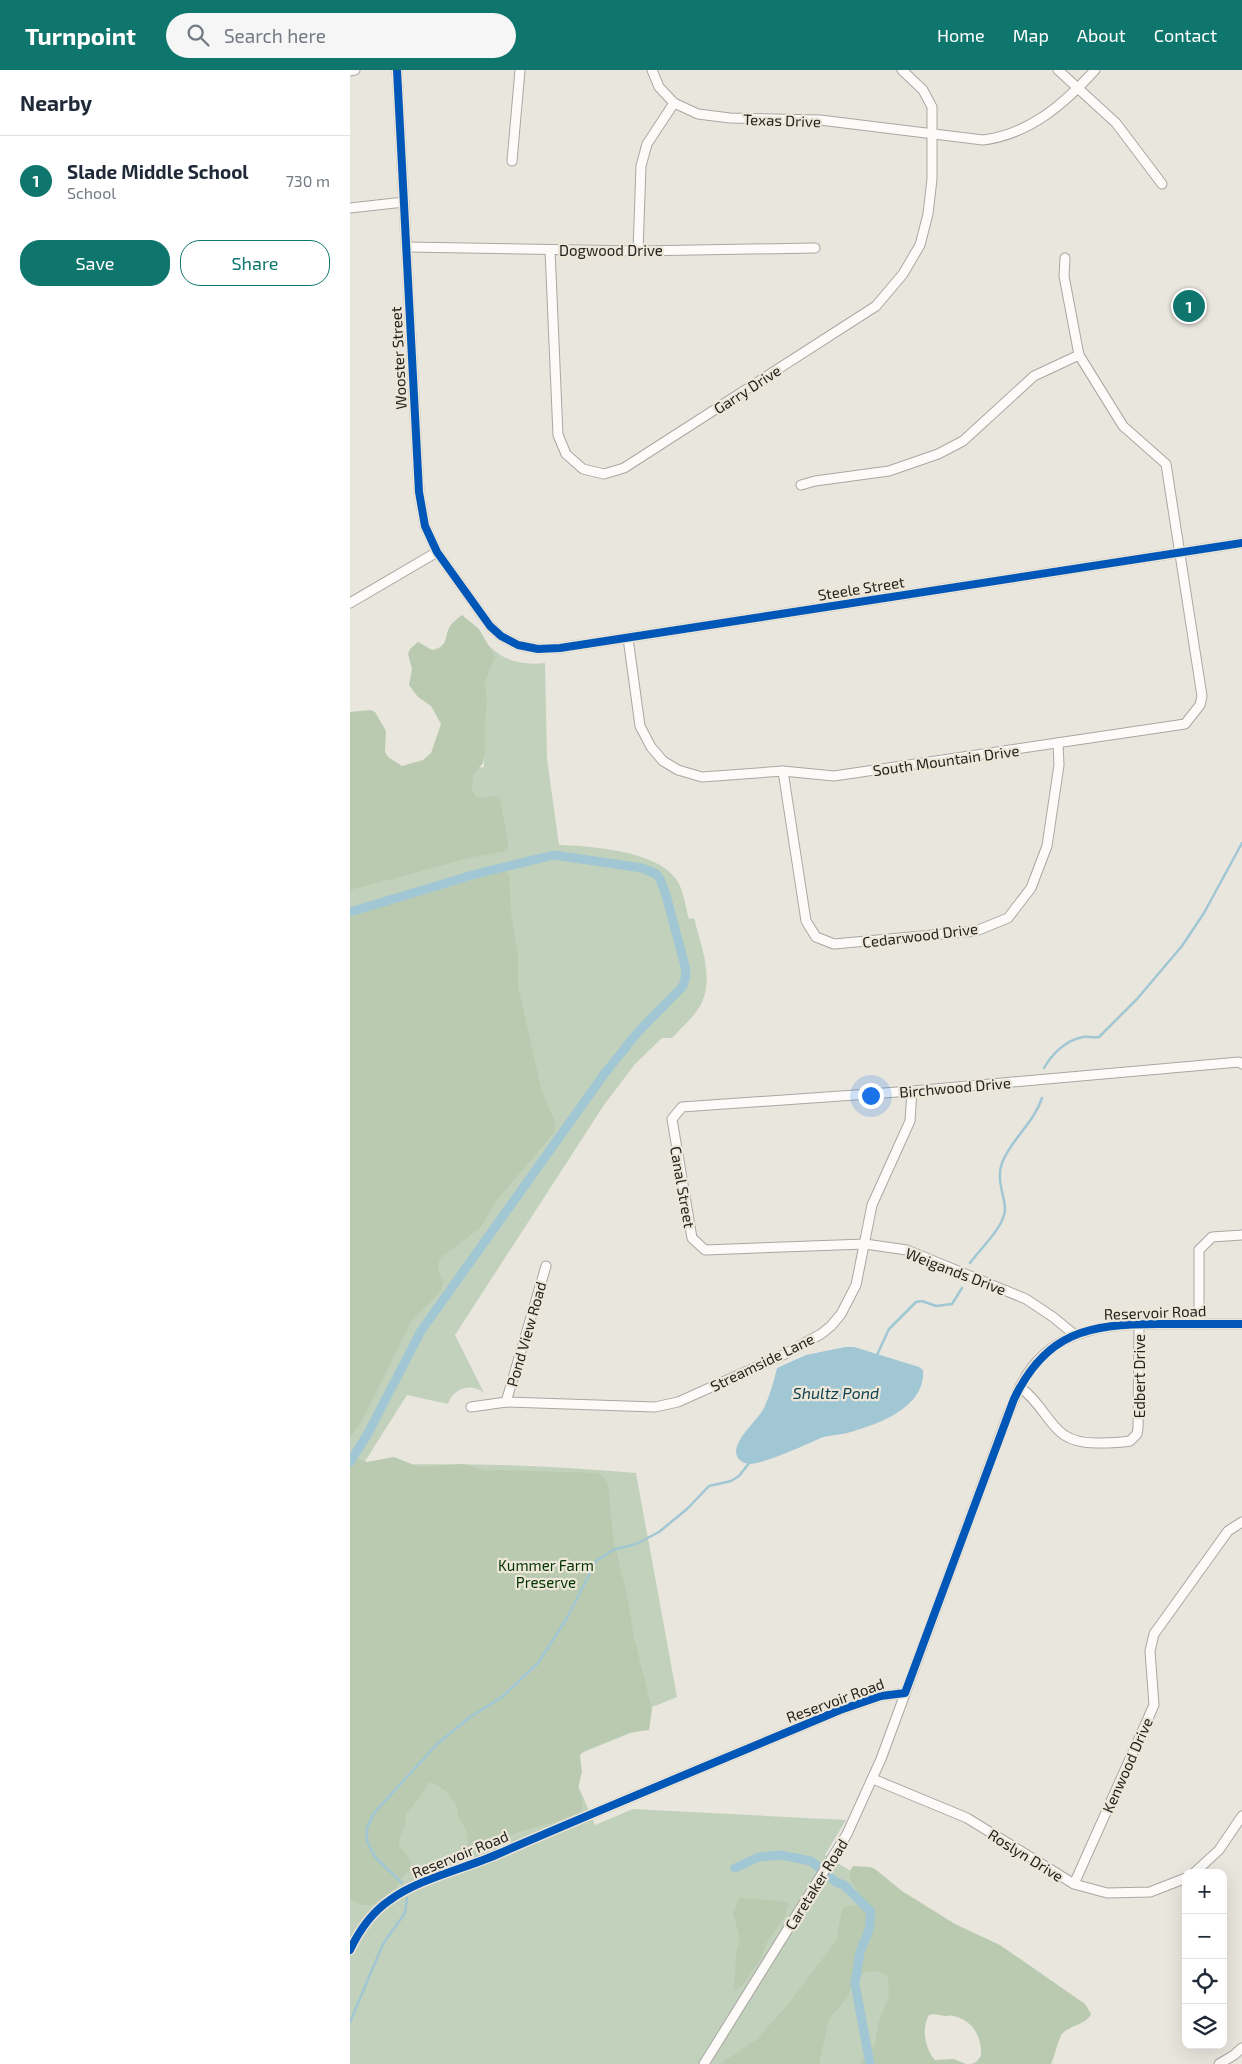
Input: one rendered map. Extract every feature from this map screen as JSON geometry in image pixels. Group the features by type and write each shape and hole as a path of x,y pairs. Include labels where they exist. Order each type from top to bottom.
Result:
{"street":[{"path":"350,71 355,70"},
{"name":"Wooster Street","path":"397,70 418,492 425,526 437,552 490,626"},
{"path":"512,161 520,70"},
{"name":"Texas Drive","path":"652,70 659,87 674,103 698,114 730,118 820,120 984,140 1001,138 1030,125 1058,108 1095,70"},
{"name":"Garry Drive","path":"550,250 558,435 566,454 583,469 604,474 624,468 876,306 903,274 920,245 928,214 932,179 932,107 924,90 902,70"},
{"path":"1058,70 1116,124 1162,184"},
{"path":"638,251 641,166 647,144 674,103"},
{"path":"350,208 404,202"},
{"name":"Dogwood Drive","path":"407,247 638,251 815,248"},
{"path":"801,485 815,481 889,471 938,454 963,441 1034,376 1079,355 1064,276 1065,258"},
{"name":"South Mountain Drive","path":"628,638 640,726 650,747 663,761 678,770 702,776 783,771 834,776 1185,724 1200,705 1202,696 1166,464 1123,426 1079,355"},
{"name":"Steele Street","path":"490,626 501,636 518,645 538,649 560,648 1242,543"},
{"path":"350,603 437,552"},
{"name":"Cedarwood Drive","path":"783,771 806,921 816,937 834,944 976,931 1008,918 1031,888 1047,846 1059,765 1058,743"},
{"name":"Birchwood Drive","path":"672,1119 682,1107 912,1091 1239,1062 1242,1064"},
{"name":"Streamside Lane","path":"470,1406 506,1402 655,1407 678,1402 782,1355 831,1326 841,1314 856,1285 872,1206 910,1121 912,1091"},
{"name":"Canal Street","path":"672,1119 692,1238 705,1250"},
{"path":"1199,1324 1199,1250 1212,1237 1242,1235"},
{"name":"Weigands Drive","path":"705,1250 865,1244 919,1254 1014,1293 1034,1304 1075,1335"},
{"name":"Pond View Road","path":"506,1402 546,1266"},
{"name":"Reservoir Road","path":"350,1950 360,1931 379,1909 389,1900 406,1890 488,1858 840,1710 881,1696 905,1692 984,1478 1020,1387 1031,1368 1042,1356 1075,1335 1106,1326 1139,1324 1242,1324"},
{"name":"Edbert Drive","path":"1020,1387 1030,1396 1061,1434 1069,1439 1088,1443 1130,1441 1137,1434 1138,1428 1139,1324"},
{"name":"Kenwood Drive","path":"1074,1884 1154,1705 1150,1651 1154,1634 1228,1531 1242,1522"},
{"name":"Caretaker Road","path":"704,2064 847,1834 873,1779 905,1692"},
{"name":"Roslyn Drive","path":"873,1779 967,1818 1074,1884 1107,1893 1150,1892 1182,1880"},
{"path":"1198,1869 1219,1850 1242,1816"},
{"path":"1218,2064 1242,2048"}],"green space":[{"path":"462,615 479,629 495,657 485,682 487,703 485,752 483,763 473,775 472,791 475,796 480,798 496,796 500,799 508,842 507,848 503,852 473,857 350,890 350,712 370,710 375,712 386,731 385,752 388,757 402,766 423,760 431,753 441,724 431,706 418,697 409,685 412,669 408,654 410,649 418,642 432,650 444,644 450,626"},
{"path":"482,637 495,651 509,659 535,664 545,663 547,759 559,845 622,852 654,862 667,870 676,879 681,888 689,919 694,918 705,962 706,985 700,1006 694,1015 672,1038 662,1038 635,1064 604,1105 455,1335 484,1393 474,1388 463,1388 450,1398 448,1404 407,1395 362,1466 430,1464 499,1465 636,1473 677,1697 628,1717 633,1732 567,1759 595,1825 633,1809 846,1820 825,1855 913,1910 902,1984 902,2064 350,2064 350,789 484,767"},
{"path":"503,871 509,874 511,913 518,955 518,986 542,1092 555,1122 554,1133 497,1200 480,1228 439,1259 438,1270 443,1280 442,1290 411,1322 362,1421 350,1437 350,916"},
{"name":"Kummer Farm Preserve","path":"350,1456 367,1462 394,1457 419,1467 463,1464 487,1471 598,1473 606,1480 609,1490 613,1537 627,1595 634,1637 652,1709 649,1730 628,1733 583,1751 580,1756 582,1772 578,1788 583,1803 582,1809 578,1813 558,1821 515,1833 483,1847 473,1848 468,1846 466,1830 458,1817 457,1806 446,1791 433,1783 428,1783 420,1797 406,1814 405,1825 399,1839 399,1845 409,1858 412,1868 404,1875 396,1888 371,1905 361,1905 350,1899"},
{"path":"853,1866 875,1869 902,1891 955,1924 1000,1945 1085,2004 1091,2014 1089,2018 1062,2034 1051,2064 971,2064 976,2062 981,2056 980,2042 975,2030 960,2018 933,2014 929,2015 925,2026 925,2038 935,2060 954,2059 966,2064 860,2064 875,2044 879,2021 889,1995 886,1974 876,1971 865,1972 855,1978 847,1998 829,2019 819,2064 720,2064 756,2040 790,2002 836,1941 842,1910 845,1906 856,1905 861,1902 859,1893 850,1876"},
{"path":"739,1898 789,1903 784,1918 768,1940 760,1960 742,1986 734,1991 736,1953 740,1938 733,1913"}],"water":[{"name":"Shultz Pond","path":"854,1347 919,1367 923,1370 922,1383 917,1395 897,1413 872,1425 847,1433 821,1438 764,1461 747,1464 742,1462 737,1456 738,1444 764,1408 777,1368 806,1355"}],"waterway":[{"path":"1044,1068 1055,1053 1065,1044 1083,1037 1099,1037 1137,999 1182,946 1204,913 1242,843"},
{"path":"350,912 476,874 554,855 642,868 656,874 660,879 666,895 686,975 683,986 638,1032 605,1073 421,1331 367,1435 350,1462"},
{"path":"970,1263 992,1237 1001,1222 1005,1208 1000,1181 1000,1169 1006,1154 1034,1115 1042,1098"},
{"path":"877,1355 889,1329 916,1302 922,1301 936,1306 952,1304 962,1288"},
{"path":"402,1883 375,1857 367,1841 367,1828 374,1813 438,1743 470,1717 502,1697 538,1663 567,1618 596,1561 613,1550 636,1544 659,1532 687,1509 709,1486 731,1481 739,1476 750,1462"},
{"path":"735,1868 759,1857 781,1855 811,1861 836,1882 844,1885 871,1912 869,1930 860,1952 855,1984 870,2064"},
{"path":"350,2022 383,1944 405,1913 407,1898"}],"cycle path":[{"path":"397,70 419,492 425,526 437,552 490,626 501,636 518,645 538,649 560,648 1242,543"},
{"path":"350,1950 362,1929 377,1910 414,1886 498,1854 840,1710 881,1696 905,1693 1014,1399 1040,1359 1055,1346 1072,1336 1111,1326 1133,1324 1242,1324"}],"place":[{"name":"Slade Middle School","path":"1189,306"}]}
